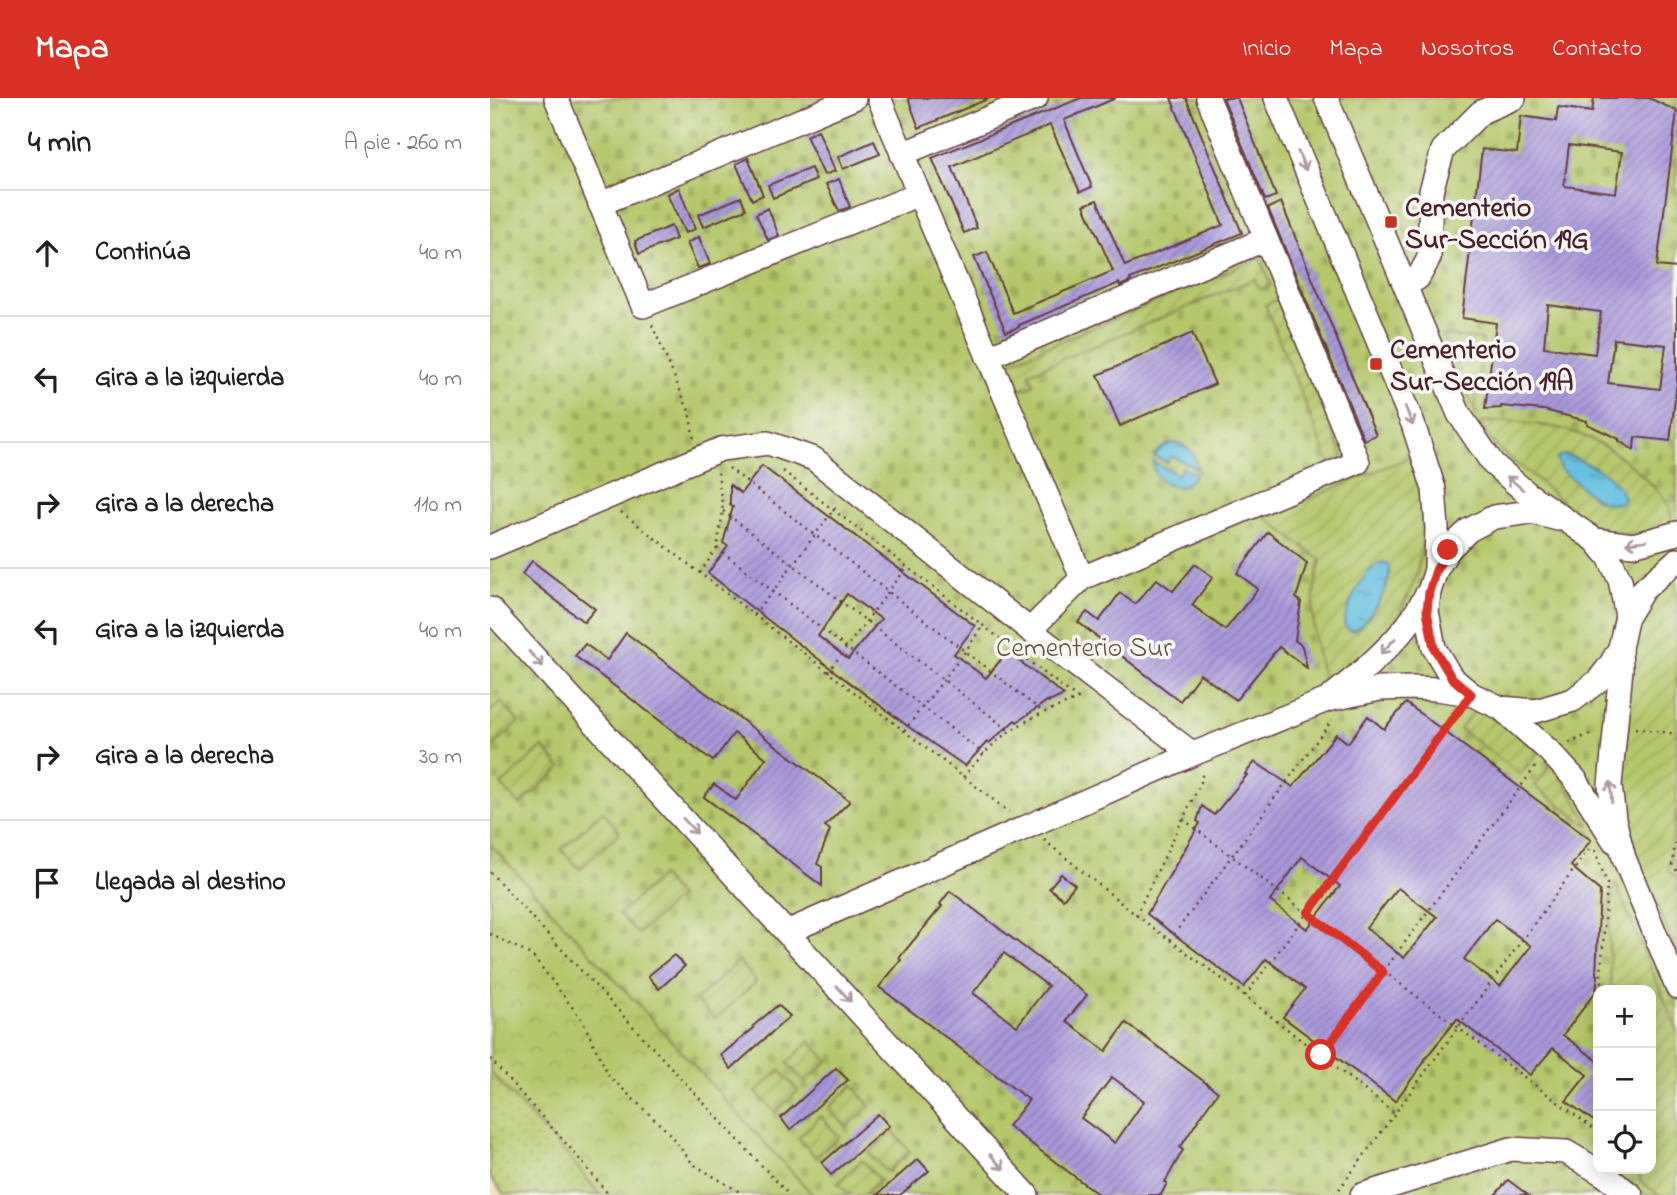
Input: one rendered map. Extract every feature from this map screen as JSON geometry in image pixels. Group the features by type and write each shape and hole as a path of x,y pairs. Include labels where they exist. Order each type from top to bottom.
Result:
{"lane":[{"path":"556,98 643,306 919,194"},
{"path":"600,204 854,98"},
{"path":"879,98 1082,578"},
{"path":"902,154 1036,98"},
{"path":"1030,630 1082,578 1358,462 1208,98"},
{"path":"1276,98 1413,424 1434,489 1437,528 1427,611 1434,648 1451,677 1471,694 1501,708 1548,750 1575,779 1625,858"},
{"path":"1326,98 1459,414 1493,464 1528,494 1595,540 1609,558 1620,580 1627,616"},
{"path":"1406,285 1418,278 1429,258 1431,191 1443,150 1481,112 1514,98"},
{"path":"988,357 1266,239"},
{"path":"490,548 697,458 721,449 768,443 814,459 1030,630 1193,754"},
{"path":"1327,700 1367,669 1408,625 1448,550 1469,530 1494,517 1531,512 1571,523"},
{"path":"1595,540 1633,545 1677,533"},
{"path":"1677,560 1643,590 1627,616 1620,648 1621,669 1610,785 1614,819 1625,858 1677,987"},
{"path":"490,609 1027,1195"},
{"path":"1501,708 1536,711 1573,700 1598,681 1620,648"},
{"path":"787,932 1193,754 1327,700 1380,689 1436,689 1471,694"},
{"path":"1362,1195 1511,1149 1566,1152 1631,1195"}],"path":[{"path":"643,306 689,411 697,458"},
{"path":"700,573 717,548 723,511 718,474 740,463"},
{"path":"729,468 1043,712"},
{"path":"781,470 1078,699"},
{"path":"754,615 850,488"},
{"path":"604,498 1136,915 1245,996 1395,1114"},
{"path":"723,511 1010,730"},
{"path":"717,548 984,754"},
{"path":"828,672 908,567"},
{"path":"904,731 983,625"},
{"path":"963,777 1010,730 1043,712 1078,699 1098,682"},
{"path":"1170,940 1350,694"},
{"path":"1245,996 1471,694"},
{"path":"1321,1055 1548,750"},
{"path":"1136,915 1203,778 1193,754"},
{"path":"1183,819 1593,1128"},
{"path":"1677,829 1672,866 1677,871"},
{"path":"1335,1195 1593,844 1607,884 1602,985"},
{"path":"490,872 789,1195"},
{"path":"490,934 533,956 582,1020 609,1076 668,1132 693,1164 741,1195"},
{"path":"490,1059 609,1195"}],"green space":[{"name":"Cementerio Sur","path":"490,98 1677,98 1677,1195 813,1195 490,844"},
{"path":"1260,258 1271,285 1260,290 1254,279 1029,373 1034,384 1020,390 1008,363"},
{"path":"1277,299 1344,459 1330,465 1265,305"},
{"path":"1443,335 1483,340 1475,411"},
{"path":"1513,421 1566,430 1589,439 1622,458 1663,496 1670,509 1669,523 1656,531 1629,534 1603,530 1586,520 1504,453 1489,438 1481,422"},
{"path":"1410,457 1421,496 1423,538 1417,574 1400,613 1374,646 1351,666 1325,682 1314,637 1313,621 1321,560 1265,517"},
{"path":"1677,572 1677,807 1668,870 1677,879 1677,953 1632,848 1621,809 1618,772 1637,622 1644,606"},
{"path":"501,702 519,722 490,749 490,712"},
{"path":"1475,709 1508,728 1539,751 1520,774 1460,729"},
{"path":"543,747 561,768 520,805 501,785"},
{"path":"1552,762 1582,811 1590,827 1535,786"},
{"path":"603,811 620,832 580,869 561,850"},
{"path":"490,844 813,1195 600,1195 490,1072"},
{"path":"661,876 679,897 638,934 619,914"},
{"path":"1615,883 1677,1029 1677,1195 1659,1195 1640,1181 1639,1174 1656,1174 1656,985 1611,985 1609,921"},
{"path":"739,961 756,982 715,1019 696,1000"},
{"path":"810,1041 828,1061 805,1082 787,1063"},
{"path":"780,1070 798,1091 775,1112 756,1092"},
{"path":"490,1072 600,1195 505,1195 490,1178"},
{"path":"853,1085 870,1106 847,1127 829,1108"},
{"path":"821,1116 839,1137 816,1157 798,1138"},
{"path":"893,1131 910,1152 887,1172 869,1153"},
{"path":"862,1160 880,1181 864,1195 850,1195 838,1183"}],"water":[{"path":"1178,443 1192,452 1197,468 1171,456 1167,463 1154,456 1164,446"},
{"path":"1567,455 1608,476 1620,490 1624,498 1622,502 1612,504 1597,500 1561,470 1556,459"},
{"path":"1153,462 1178,475 1182,467 1195,473 1184,485 1170,486 1158,478"},
{"path":"1382,562 1388,564 1389,572 1384,591 1365,621 1351,631 1344,623 1353,597 1363,579"}],"building":[{"path":"908,98 990,98 919,128"},
{"path":"1081,98 1116,98 1064,120 1092,187 1080,192 1050,125 952,167 977,228 964,233 932,158"},
{"path":"1171,98 1186,98 1242,233 1006,332 974,257 987,252 1013,313 1113,271 1084,205 1097,200 1125,266 1223,225"},
{"path":"1223,98 1237,98 1276,196 1265,200"},
{"path":"1594,98 1649,98 1677,111 1657,266 1677,268 1677,382 1670,441 1635,437 1634,450 1619,439 1587,424 1587,421 1544,410 1501,406 1485,409 1496,323 1462,318 1482,149 1517,153 1521,116 1556,121 1558,107 1592,112","holes":["1569,145 1622,152 1616,193 1564,186","1548,305 1601,312 1595,354 1544,347","1614,339 1666,345 1660,389 1608,383"]},
{"path":"818,130 835,171 824,175 806,136"},
{"path":"874,141 880,154 843,169 838,157"},
{"path":"748,158 763,195 752,200 736,164"},
{"path":"811,168 816,180 773,198 768,185"},
{"path":"839,179 850,207 839,211 826,184"},
{"path":"679,188 695,229 685,233 667,194"},
{"path":"741,197 746,209 703,227 698,215"},
{"path":"1281,202 1376,435 1364,440 1268,208"},
{"path":"768,208 779,236 768,240 756,214"},
{"path":"671,226 676,239 639,254 635,241"},
{"path":"699,237 710,264 698,268 687,243"},
{"path":"1192,333 1215,384 1120,426 1098,375"},
{"path":"762,466 975,626 954,654 986,678 1007,652 1064,695 1047,701 1017,722 1015,720 987,742 965,766 838,674 708,573 728,546 723,543 733,507 730,505 730,485 741,493","holes":["847,594 881,619 848,659 818,636"]},
{"path":"1268,532 1307,563 1296,598 1301,602 1295,640 1302,646 1307,668 1279,647 1236,700 1200,674 1180,701 1078,622 1087,612 1099,621 1120,593 1135,604 1157,579 1173,591 1195,564 1213,577 1192,605 1225,630 1258,589 1237,573"},
{"path":"532,561 595,609 584,622 522,574"},
{"path":"626,633 850,801 825,826 830,830 817,864 822,867 822,886 704,797 714,784 736,800 766,758 734,733 713,761 575,656 585,644 607,660"},
{"path":"1406,703 1591,840 1571,866 1600,891 1597,985 1593,985 1593,995 1563,1035 1593,1057 1593,1120 1566,1101 1587,1075 1553,1048 1530,1075 1457,1019 1395,1101 1283,1017 1305,989 1266,959 1244,987 1147,914 1200,823 1197,821 1202,806 1214,815 1255,762 1293,787 1336,734 1348,743 1368,716 1384,729","holes":["1302,857 1340,886 1307,929 1270,901","1398,888 1437,917 1404,958 1366,928","1495,919 1531,946 1500,986 1464,959"]},
{"path":"1061,874 1075,885 1063,899 1049,888"},
{"path":"950,891 1087,995 1066,1021 1106,1051 1126,1023 1218,1092 1180,1148 1183,1150 1165,1182 1167,1183 1161,1195 1099,1195 1008,1126 1029,1100 879,987 942,906 940,904","holes":["1004,953 1048,986 1017,1026 973,993","1112,1077 1144,1101 1115,1143 1081,1118"]},
{"path":"674,955 685,966 659,989 648,976"},
{"path":"778,1005 790,1016 731,1069 721,1055"},
{"path":"836,1068 848,1080 790,1130 781,1118"},
{"path":"878,1114 889,1126 831,1175 822,1163"},
{"path":"918,1159 929,1171 900,1195 877,1195"},
{"path":"1508,1180 1528,1195 1495,1195"}],"place":[{"name":"Cementerio Sur-Sección 19G","path":"1391,222"},
{"name":"Cementerio Sur-Sección 19A","path":"1376,364"}],"route":[{"path":"1321,1055 1383,972 1308,913 1471,694 1451,677 1434,648 1427,611 1429,592 1436,570 1448,550"}]}
